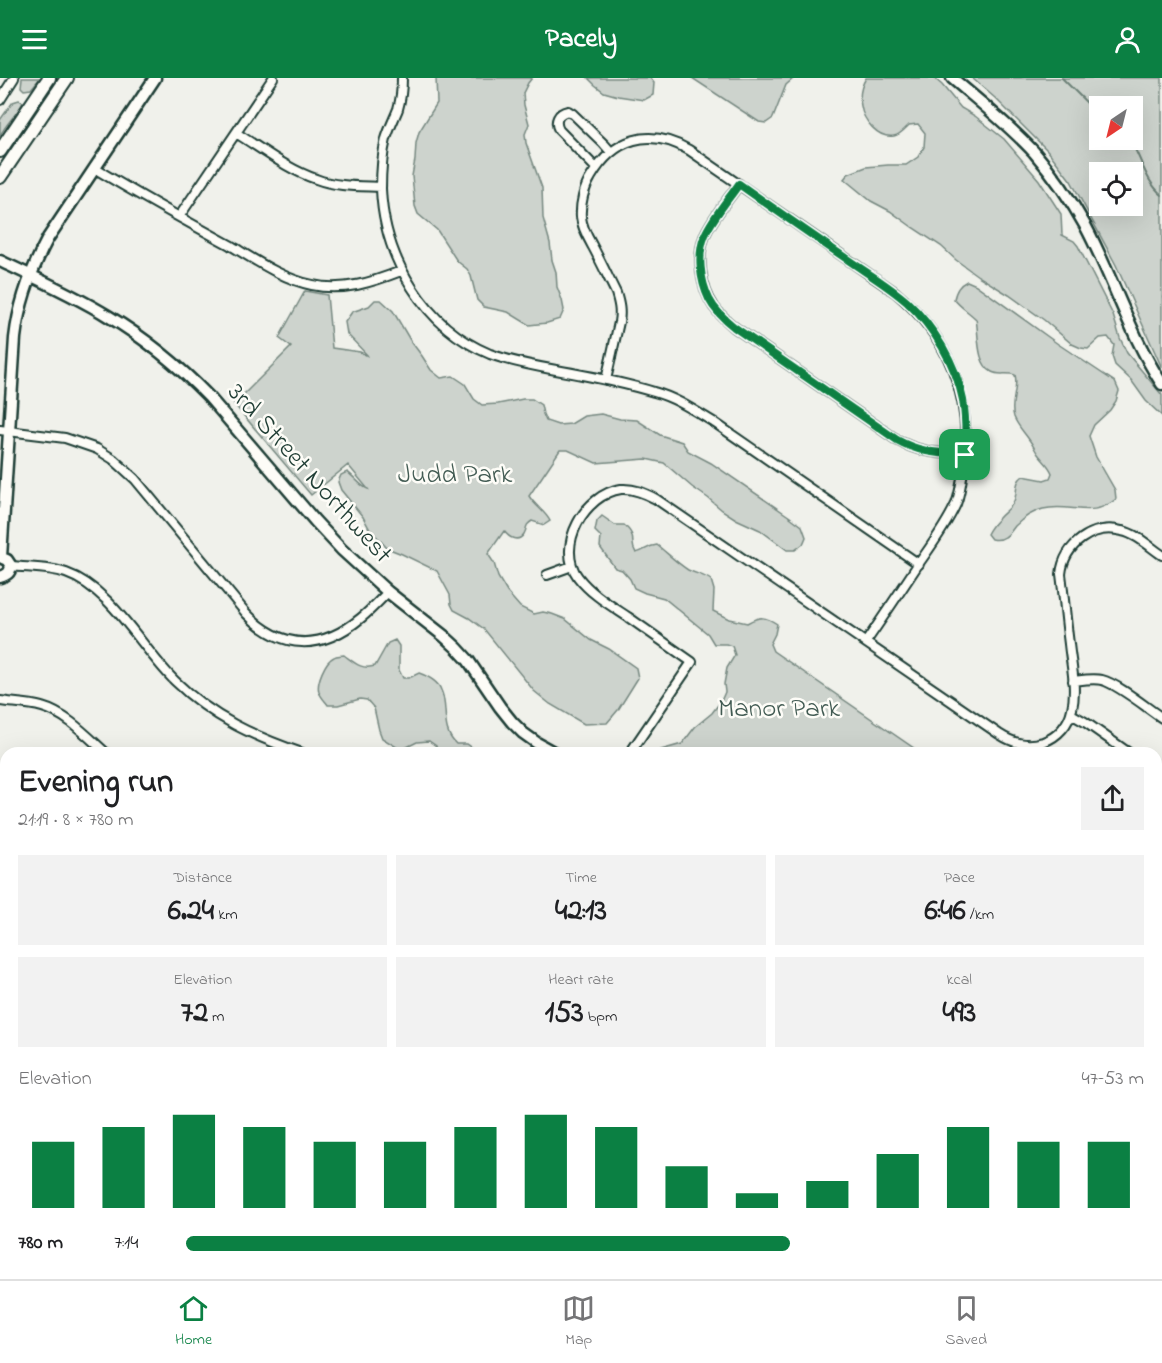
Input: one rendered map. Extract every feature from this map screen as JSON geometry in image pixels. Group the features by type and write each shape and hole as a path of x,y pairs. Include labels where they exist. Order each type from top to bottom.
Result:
{"main road":[{"path":"0,151 49,78"},
{"path":"0,177 67,78"}],"street":[{"path":"0,100 14,78"},
{"path":"0,577 10,572 11,566 8,560 0,557 4,431 16,326 40,252 155,78"},
{"path":"179,217 273,78"},
{"path":"402,78 400,104 384,150 382,207 389,239 401,271 431,312 459,337 498,356 520,363 606,380 672,398 696,411 919,564"},
{"path":"952,78 1033,151 1064,191 1087,229 1142,348 1162,384"},
{"path":"596,168 559,130 557,120 560,115 568,111 573,114 611,152"},
{"path":"236,133 294,169 317,180 348,186 381,187"},
{"path":"606,380 619,322 619,304 585,231 581,218 581,205 596,168 611,152 633,140 664,139 689,150 895,292 921,316 950,362 962,399 966,431 961,488 951,514 866,642"},
{"path":"94,168 270,268 299,282 313,286 355,286 401,271"},
{"path":"739,184 708,230 701,249 703,280 710,300 723,318 897,440 918,450 965,455"},
{"name":"3rd Street Northwest","path":"0,261 88,304 153,347 192,379 342,550 388,592 457,648 517,727 545,747"},
{"path":"4,431 65,438 97,449 113,459 135,480 246,613 261,627 277,637 304,643 329,637 357,621 388,592"},
{"path":"634,747 692,662 595,594 577,576 572,566 569,552 571,539 578,523 601,497 610,492 631,489 656,498 1013,743 1041,742 1055,736 1065,726 1071,714 1073,681 1061,574 1069,551 1089,534 1112,529 1127,532 1162,555"},
{"path":"11,566 50,569 79,579 109,603 163,668 190,694 235,726 286,747"},
{"path":"547,575 572,566"},
{"path":"1073,681 1096,679 1107,682 1162,718"},
{"path":"0,701 41,706 81,729 100,747"},
{"path":"1071,714 1120,747"}],"green space":[{"path":"22,78 40,78 31,89 24,90 21,87"},
{"path":"436,78 532,78 523,93 529,124 525,134 526,143 542,188 543,218 564,310 560,319 529,325 508,312 484,307 477,300 467,269 457,261 437,230 418,214 412,176 416,143 419,132 437,103"},
{"path":"588,78 650,78 654,83 653,95 644,100 618,96 604,92"},
{"path":"692,78 794,78 786,85 773,118 766,123 759,122"},
{"path":"866,78 934,78 961,108 1004,139 1039,180 1061,214 1062,235 1074,241 1078,246 1113,315 1127,353 1162,395 1162,416 1115,365 1112,356 1114,345 1108,337 1100,338 1088,349 1072,344 1044,320 978,276 941,246 890,211 871,201 844,179 848,174 866,167 906,165 918,157 924,147 925,133 918,124 909,125 894,136 882,135 872,127 862,111 860,102"},
{"path":"972,78 1162,78 1162,368 1116,265 1090,216 1143,216 1143,162 1089,162 1089,215 1071,181 1048,151"},
{"path":"19,100 23,102 0,136 0,120 13,102"},
{"path":"967,281 1115,382 1119,391 1116,401 1094,425 1089,436 1096,457 1115,490 1116,499 1107,505 1089,510 1063,507 1043,509 1024,518 1002,539 991,539 987,534 1013,503 1017,485 1023,476 1044,480 1050,478 1052,473 1014,417 1015,375 995,373 987,368 979,348 976,319 954,299 958,288"},
{"name":"Judd Park","path":"305,291 327,295 332,348 360,352 368,356 347,334 345,322 352,312 369,306 375,300 381,300 393,311 431,370 441,378 453,376 465,384 474,399 482,405 532,399 541,405 546,421 558,425 571,424 584,416 601,414 620,419 637,420 660,435 682,442 688,451 711,463 790,517 802,526 806,537 803,544 795,550 787,550 760,530 722,510 664,463 646,459 596,463 568,450 560,450 529,496 550,521 544,525 532,521 527,525 522,537 516,539 508,536 504,531 488,554 507,592 520,607 534,614 543,612 565,619 591,640 609,649 636,668 638,678 607,723 584,724 550,704 534,691 484,629 454,610 450,595 437,571 387,548 341,490 338,482 341,475 347,472 368,489 348,465 311,495 234,404 291,347 279,338"},
{"name":"Manor Park","path":"602,516 615,525 624,525 628,528 636,553 657,545 688,570 711,580 714,590 713,611 729,619 747,623 762,618 777,624 770,644 773,651 912,747 672,747 682,744 721,701 725,692 727,668 735,655 732,646 714,644 708,634 664,598 634,588 630,579 622,570 615,568 600,547 601,537 595,531 597,521"},
{"path":"395,640 399,646 399,670 403,678 419,673 429,677 440,687 446,725 451,738 456,744 467,744 471,747 436,747 429,741 417,742 407,747 396,747 382,738 374,708 367,700 360,699 338,705 328,705 318,688 320,678 331,659 344,655 362,666 375,666 388,643"}],"waterway":[{"path":"1062,78 1089,105"},
{"path":"1135,150 1151,183 1162,195"}],"route":[{"path":"739,184 895,292 921,316 942,346 957,380 965,415 965,455 918,450 907,446 723,318 706,291 700,261 701,249 708,230 739,184"}]}
